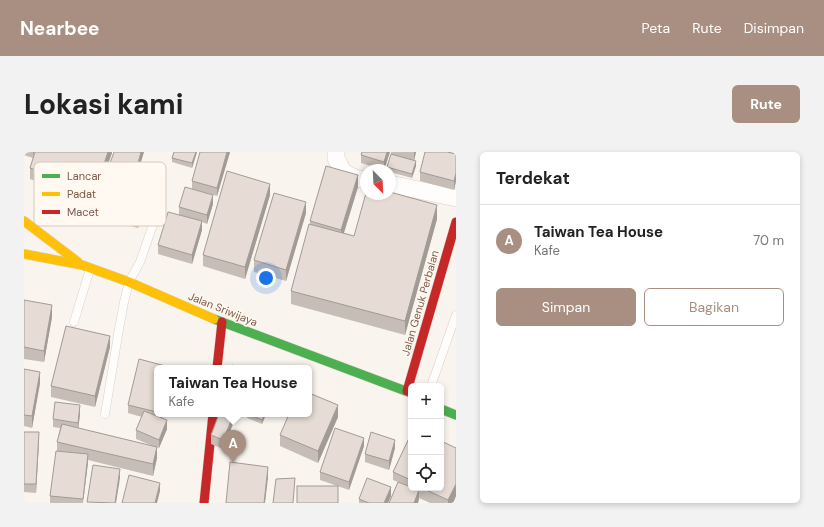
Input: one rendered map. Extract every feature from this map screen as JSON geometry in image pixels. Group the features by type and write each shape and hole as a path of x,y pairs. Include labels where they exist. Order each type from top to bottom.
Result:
{"main road":[{"path":"24,221 86,266"},
{"name":"Jalan Genuk Perbalan","path":"411,383 456,222"},
{"name":"Jalan Sriwijaya","path":"24,254 86,266 129,282 222,322 408,392"},
{"path":"217,365 222,322"},
{"path":"444,410 456,415"},
{"path":"204,503 213,417"}],"street":[{"path":"336,152 336,158 343,172 360,179"},
{"path":"396,185 456,198"}],"lane":[{"path":"105,414 120,322 129,282 140,262 153,226"},
{"path":"74,322 86,266"},
{"path":"432,383 456,315"}],"building":[{"path":"35,152 108,152 105,162 34,162 34,169 30,168"},
{"path":"114,152 141,152 138,162 110,162"},
{"path":"174,152 196,152 192,163 172,158"},
{"path":"200,152 227,152 217,188 192,181"},
{"path":"362,152 387,152 384,162 361,155"},
{"path":"425,152 447,152 456,154 456,173 454,181 420,172"},
{"path":"391,154 416,161 412,174 396,170 396,164 388,164"},
{"path":"326,166 358,175 341,230 310,221"},
{"path":"227,171 270,184 245,267 203,255"},
{"path":"185,187 213,195 207,215 179,207"},
{"path":"274,193 306,202 286,270 254,260"},
{"path":"396,194 437,205 405,321 291,291 309,224 354,236 364,200 396,200"},
{"path":"168,212 202,221 192,255 158,245 164,226 166,226"},
{"path":"24,300 52,305 44,351 24,347"},
{"path":"66,326 110,336 95,396 51,386"},
{"path":"139,359 162,365 154,365 154,411 128,405"},
{"path":"24,369 40,372 32,416 24,415"},
{"path":"312,394 338,405 318,451 280,435 288,417 312,417"},
{"path":"55,402 80,405 78,423 53,419"},
{"path":"144,411 154,415 154,417 167,420 159,440 136,430"},
{"path":"218,417 233,417 223,440 211,435"},
{"path":"255,417 264,417 262,420"},
{"path":"62,424 157,447 153,464 57,442"},
{"path":"335,428 364,438 349,482 320,472"},
{"path":"24,432 39,432 36,484 24,484"},
{"path":"371,432 395,440 389,461 365,454"},
{"path":"408,440 408,479 393,472"},
{"path":"444,442 456,448 456,484 448,500 428,491 444,491"},
{"path":"56,451 88,454 83,499 50,496"},
{"path":"230,462 268,467 264,503 226,503"},
{"path":"93,465 120,469 115,503 87,502"},
{"path":"129,475 160,483 155,503 122,503"},
{"path":"295,478 293,503 273,503 276,479"},
{"path":"367,478 391,487 384,503 369,503 359,499"},
{"path":"398,482 408,486 408,491 419,491 414,503 389,503"},
{"path":"297,486 338,486 338,503 297,503"}],"traffic: fast":[{"path":"214,319 408,392"},
{"path":"444,410 456,415"}],"traffic: slow":[{"path":"24,221 78,262"},
{"path":"24,254 82,265 129,282 214,319"}],"traffic: jam":[{"path":"407,391 456,222"},
{"path":"217,365 222,322"},
{"path":"204,503 213,417"}],"place":[{"name":"Taiwan Tea House","path":"233,463"}]}
